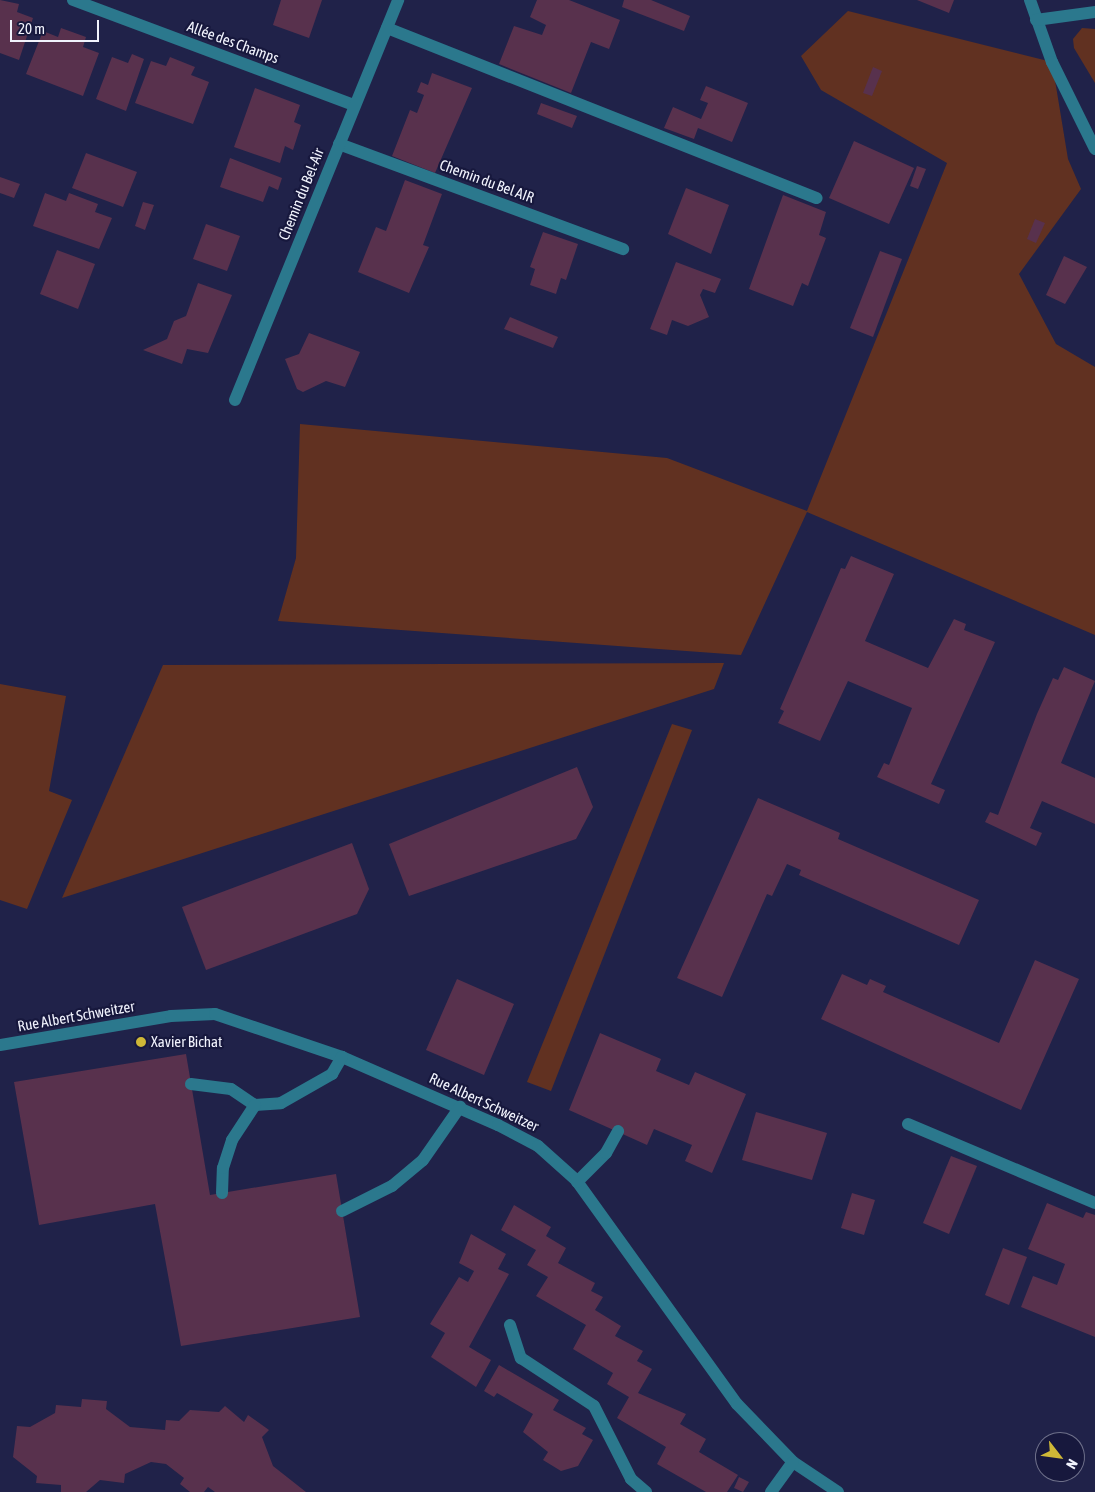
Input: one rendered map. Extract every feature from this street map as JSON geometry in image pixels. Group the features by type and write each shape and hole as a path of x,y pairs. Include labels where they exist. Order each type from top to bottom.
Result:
{"street":[{"name":"Allée des Champs","path":"73,0 354,105"},
{"name":"Chemin du Bel-Air","path":"235,400 398,0"},
{"path":"1030,0 1036,20 1095,148"},
{"path":"1036,20 1095,12"},
{"path":"387,28 817,198"},
{"name":"Chemin du Bel AIR","path":"339,144 623,248"},
{"name":"Rue Albert Schweitzer","path":"0,1045 172,1016 215,1014 342,1057 460,1107 538,1146 577,1182 737,1404 793,1462 838,1492"},
{"path":"191,1084 230,1089 255,1105 281,1103 307,1090 332,1074 342,1057"},
{"path":"222,1193 223,1168 232,1140 255,1105"},
{"path":"342,1211 392,1186 423,1160 460,1107"},
{"path":"908,1124 1095,1204"},
{"path":"577,1182 606,1153 618,1131"},
{"path":"510,1325 521,1358 594,1406 631,1479 646,1492"},
{"path":"771,1492 793,1462"}],"shaded area":[{"path":"848,11 1052,62 1068,159 1081,189 1019,274 1056,344 1095,367 1095,635 807,512 741,655 278,621 296,558 300,424 667,458 807,511 947,163 821,90 801,56"},
{"path":"1082,28 1095,29 1095,83 1074,48 1073,39"},
{"path":"724,663 714,689 62,898 163,665"},
{"path":"0,684 66,696 49,791 72,800 27,909 0,900"},
{"path":"672,724 692,730 551,1091 527,1082"}],"building":[{"path":"0,0 19,4 17,12 33,18 19,60 0,53"},
{"path":"281,0 322,0 309,38 273,25"},
{"path":"537,0 569,0 620,20 609,49 591,42 571,93 499,64 514,26 542,35 546,25 530,17"},
{"path":"624,0 651,0 690,16 684,31 622,7"},
{"path":"917,0 954,0 949,13"},
{"path":"61,28 86,37 83,47 99,53 83,96 26,74 43,31 58,37"},
{"path":"132,54 144,59 126,111 96,99 112,57 128,63"},
{"path":"170,57 195,67 191,75 209,82 193,124 135,103 151,61 166,66"},
{"path":"873,67 882,71 872,96 863,93"},
{"path":"432,73 472,88 435,173 392,156 410,110 417,113 424,95 417,92 421,82 428,85"},
{"path":"706,86 748,103 732,142 698,128 694,139 664,128 673,107 701,119 708,103 700,100"},
{"path":"255,88 300,105 294,122 301,125 293,150 285,146 280,163 234,147"},
{"path":"541,103 577,116 572,128 537,114"},
{"path":"854,141 914,168 889,224 829,198"},
{"path":"86,153 137,172 123,207 72,188"},
{"path":"230,158 282,178 278,190 269,186 263,202 220,187"},
{"path":"917,166 926,169 918,189 910,186"},
{"path":"0,177 20,184 14,198 0,193"},
{"path":"405,180 442,194 423,245 429,247 409,293 358,272 376,227 386,231"},
{"path":"686,188 729,205 711,254 668,234"},
{"path":"45,193 66,201 69,193 98,204 95,212 112,218 99,249 33,226"},
{"path":"783,195 826,212 819,235 826,238 808,286 802,283 793,306 749,289"},
{"path":"143,202 154,205 145,230 135,226"},
{"path":"1035,219 1045,223 1036,243 1027,239"},
{"path":"206,224 240,236 227,271 193,259"},
{"path":"543,232 578,244 566,280 561,278 556,294 530,285 535,269 530,267"},
{"path":"57,250 95,264 78,309 40,294"},
{"path":"880,251 902,259 873,337 850,328"},
{"path":"1064,256 1087,267 1065,304 1046,295"},
{"path":"676,262 721,279 715,293 703,289 700,295 709,317 688,326 672,320 667,335 650,329"},
{"path":"198,283 232,295 208,353 187,349 182,364 143,350 167,339 174,321 186,316"},
{"path":"510,317 558,337 553,348 504,329"},
{"path":"309,333 360,352 345,387 326,381 303,392 297,389 285,359 299,354"},
{"path":"851,556 894,574 865,641 928,668 954,619 966,624 964,630 995,642 931,784 945,790 939,804 877,777 884,763 889,765 912,708 848,681 820,741 778,723 784,711 780,709 841,568 845,569"},
{"path":"1064,667 1095,681 1061,763 1095,778 1095,824 1042,801 1030,828 1042,833 1036,846 985,822 990,812 998,815 1053,678 1058,680"},
{"path":"577,767 593,807 576,839 409,896 389,844"},
{"path":"758,798 840,833 838,839 979,900 959,945 799,875 801,870 787,864 772,896 767,894 722,997 677,978"},
{"path":"352,843 369,889 357,914 206,970 182,907"},
{"path":"1035,960 1079,979 1021,1110 821,1019 842,974 867,985 870,979 886,986 883,992 999,1043"},
{"path":"457,979 514,1004 484,1075 426,1050"},
{"path":"600,1033 661,1059 656,1071 689,1085 695,1072 746,1094 712,1173 685,1161 692,1145 654,1129 647,1145 569,1110"},
{"path":"186,1054 210,1195 336,1174 360,1317 181,1346 155,1204 39,1225 14,1082"},
{"path":"756,1112 827,1133 812,1180 742,1160"},
{"path":"951,1156 977,1166 949,1234 923,1223"},
{"path":"852,1193 875,1200 864,1235 841,1228"},
{"path":"1047,1203 1083,1218 1086,1212 1095,1215 1095,1337 1021,1307 1033,1276 1057,1285 1065,1264 1028,1249"},
{"path":"514,1205 551,1227 546,1236 566,1248 558,1263 595,1283 591,1291 603,1297 595,1310 621,1326 615,1336 643,1351 637,1361 652,1369 638,1393 686,1414 680,1424 706,1439 699,1452 738,1475 727,1492 706,1492 657,1464 666,1447 617,1418 629,1397 607,1384 613,1373 573,1349 586,1325 536,1296 548,1277 527,1265 536,1250 501,1230"},
{"path":"471,1234 506,1254 498,1269 509,1274 469,1347 491,1360 476,1387 431,1357 445,1333 430,1324 459,1277 468,1282 474,1271 459,1263"},
{"path":"1003,1248 1027,1257 1009,1305 985,1295"},
{"path":"499,1365 559,1400 553,1410 586,1428 582,1434 593,1440 578,1466 561,1471 543,1460 548,1452 523,1432 533,1414 497,1393 494,1397 484,1391"},
{"path":"82,1399 107,1401 106,1409 130,1427 165,1430 166,1420 179,1421 190,1410 219,1412 225,1406 244,1422 248,1415 269,1430 262,1437 273,1466 306,1492 215,1492 208,1487 204,1492 190,1492 180,1484 184,1478 166,1464 151,1462 125,1474 124,1483 100,1480 86,1492 61,1492 61,1485 36,1483 37,1476 13,1457 17,1426 30,1427 55,1413 56,1405 81,1407"},
{"path":"739,1477 749,1482 743,1492 734,1488"}],"place":[{"name":"Xavier Bichat","path":"141,1042"}]}
